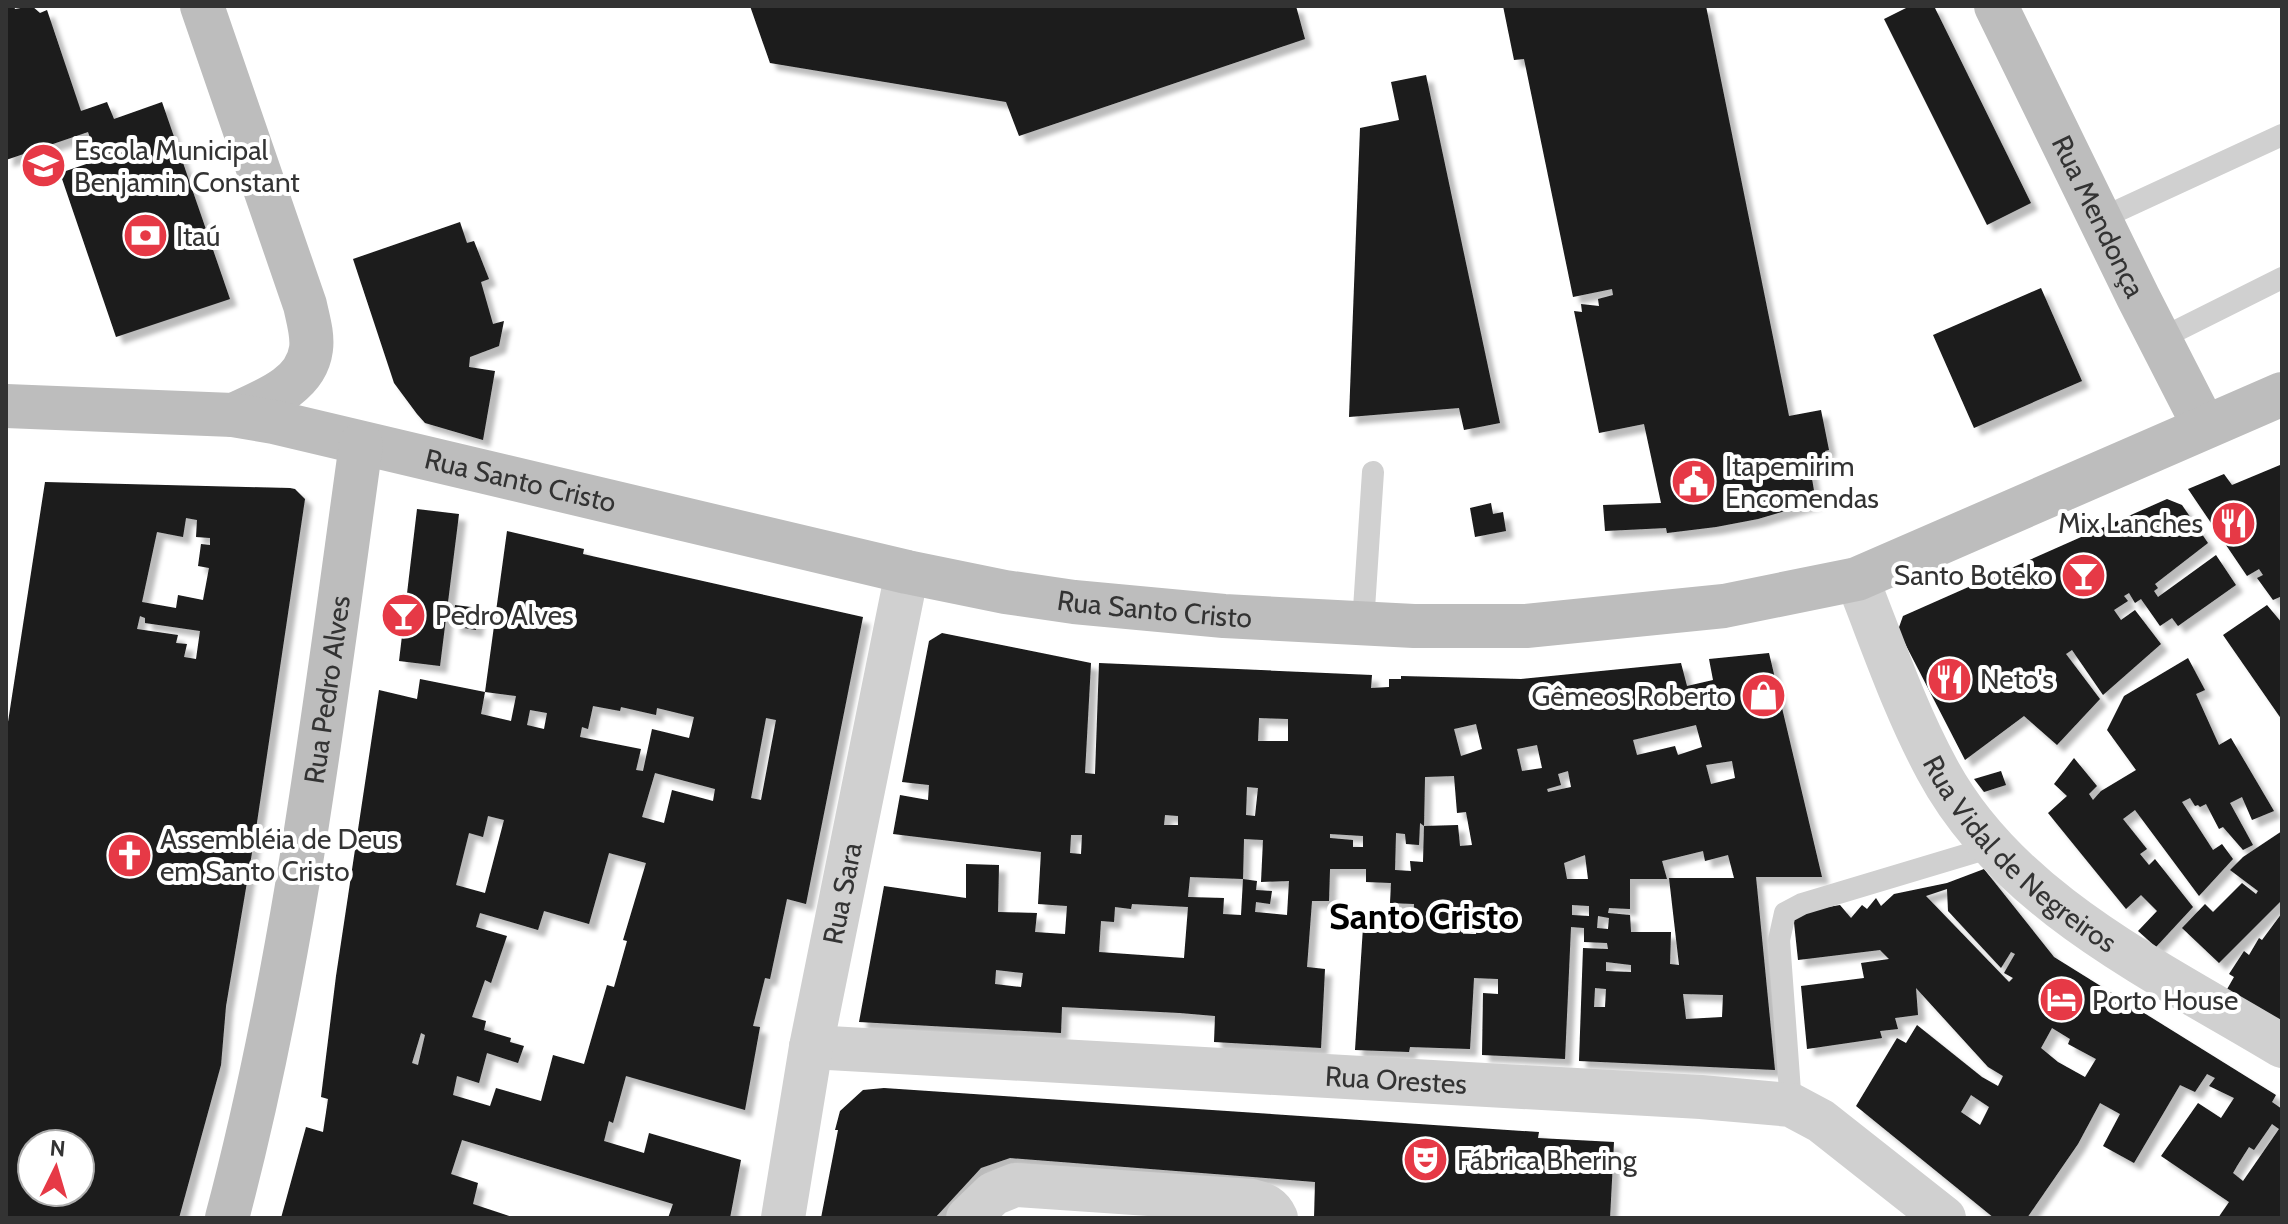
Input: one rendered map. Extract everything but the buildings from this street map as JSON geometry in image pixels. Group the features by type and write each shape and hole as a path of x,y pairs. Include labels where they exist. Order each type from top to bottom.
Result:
{"main road":[{"path":"202,6 305,305 310,331 311,348 307,364 295,381 277,395 233,415"},
{"name":"Rua Mendonça","path":"1996,6 2204,426"},
{"name":"Rua Santo Cristo","path":"6,406 233,415 274,422 907,572 1074,602 1224,616 1363,624 1526,626 1724,606 1857,579 2282,394"},
{"name":"Rua Pedro Alves","path":"227,1218 250,1133 299,874 361,444"}],"street":[{"name":"Rua Sara","path":"783,1218 811,1047 907,572"},
{"name":"Rua Vidal de Negreiros","path":"1857,579 1915,723 1938,771 1992,847 2032,883 2108,941 2282,1046"},
{"name":"Rua Orestes","path":"811,1047 1701,1097 1791,1105 1821,1121 1944,1218"},
{"path":"968,1218 993,1194 1015,1185 1057,1202 1252,1201 1264,1204 1276,1218"}],"lane":[{"path":"2100,219 2282,135"},
{"path":"2160,339 2282,278"},
{"path":"1363,624 1373,472"},
{"path":"1791,1105 1779,940 1785,913 1802,904 1992,847"}],"place":[{"name":"Escola Municipal Benjamin Constant","path":"43,166"},
{"name":"Itaú","path":"145,236"},
{"name":"Itapemirim Encomendas","path":"1694,482"},
{"name":"Mix Lanches","path":"2234,523"},
{"name":"Santo Boteko","path":"2084,575"},
{"name":"Pedro Alves","path":"404,615"},
{"name":"Neto's","path":"1949,679"},
{"name":"Gêmeos Roberto","path":"1763,696"},
{"name":"Assembléia de Deus em Santo Cristo","path":"129,855"},
{"name":"Porto House","path":"2061,1000"},
{"name":"Fábrica Bhering","path":"1426,1160"}],"district":[{"name":"Santo Cristo","path":"1424,916"}]}
